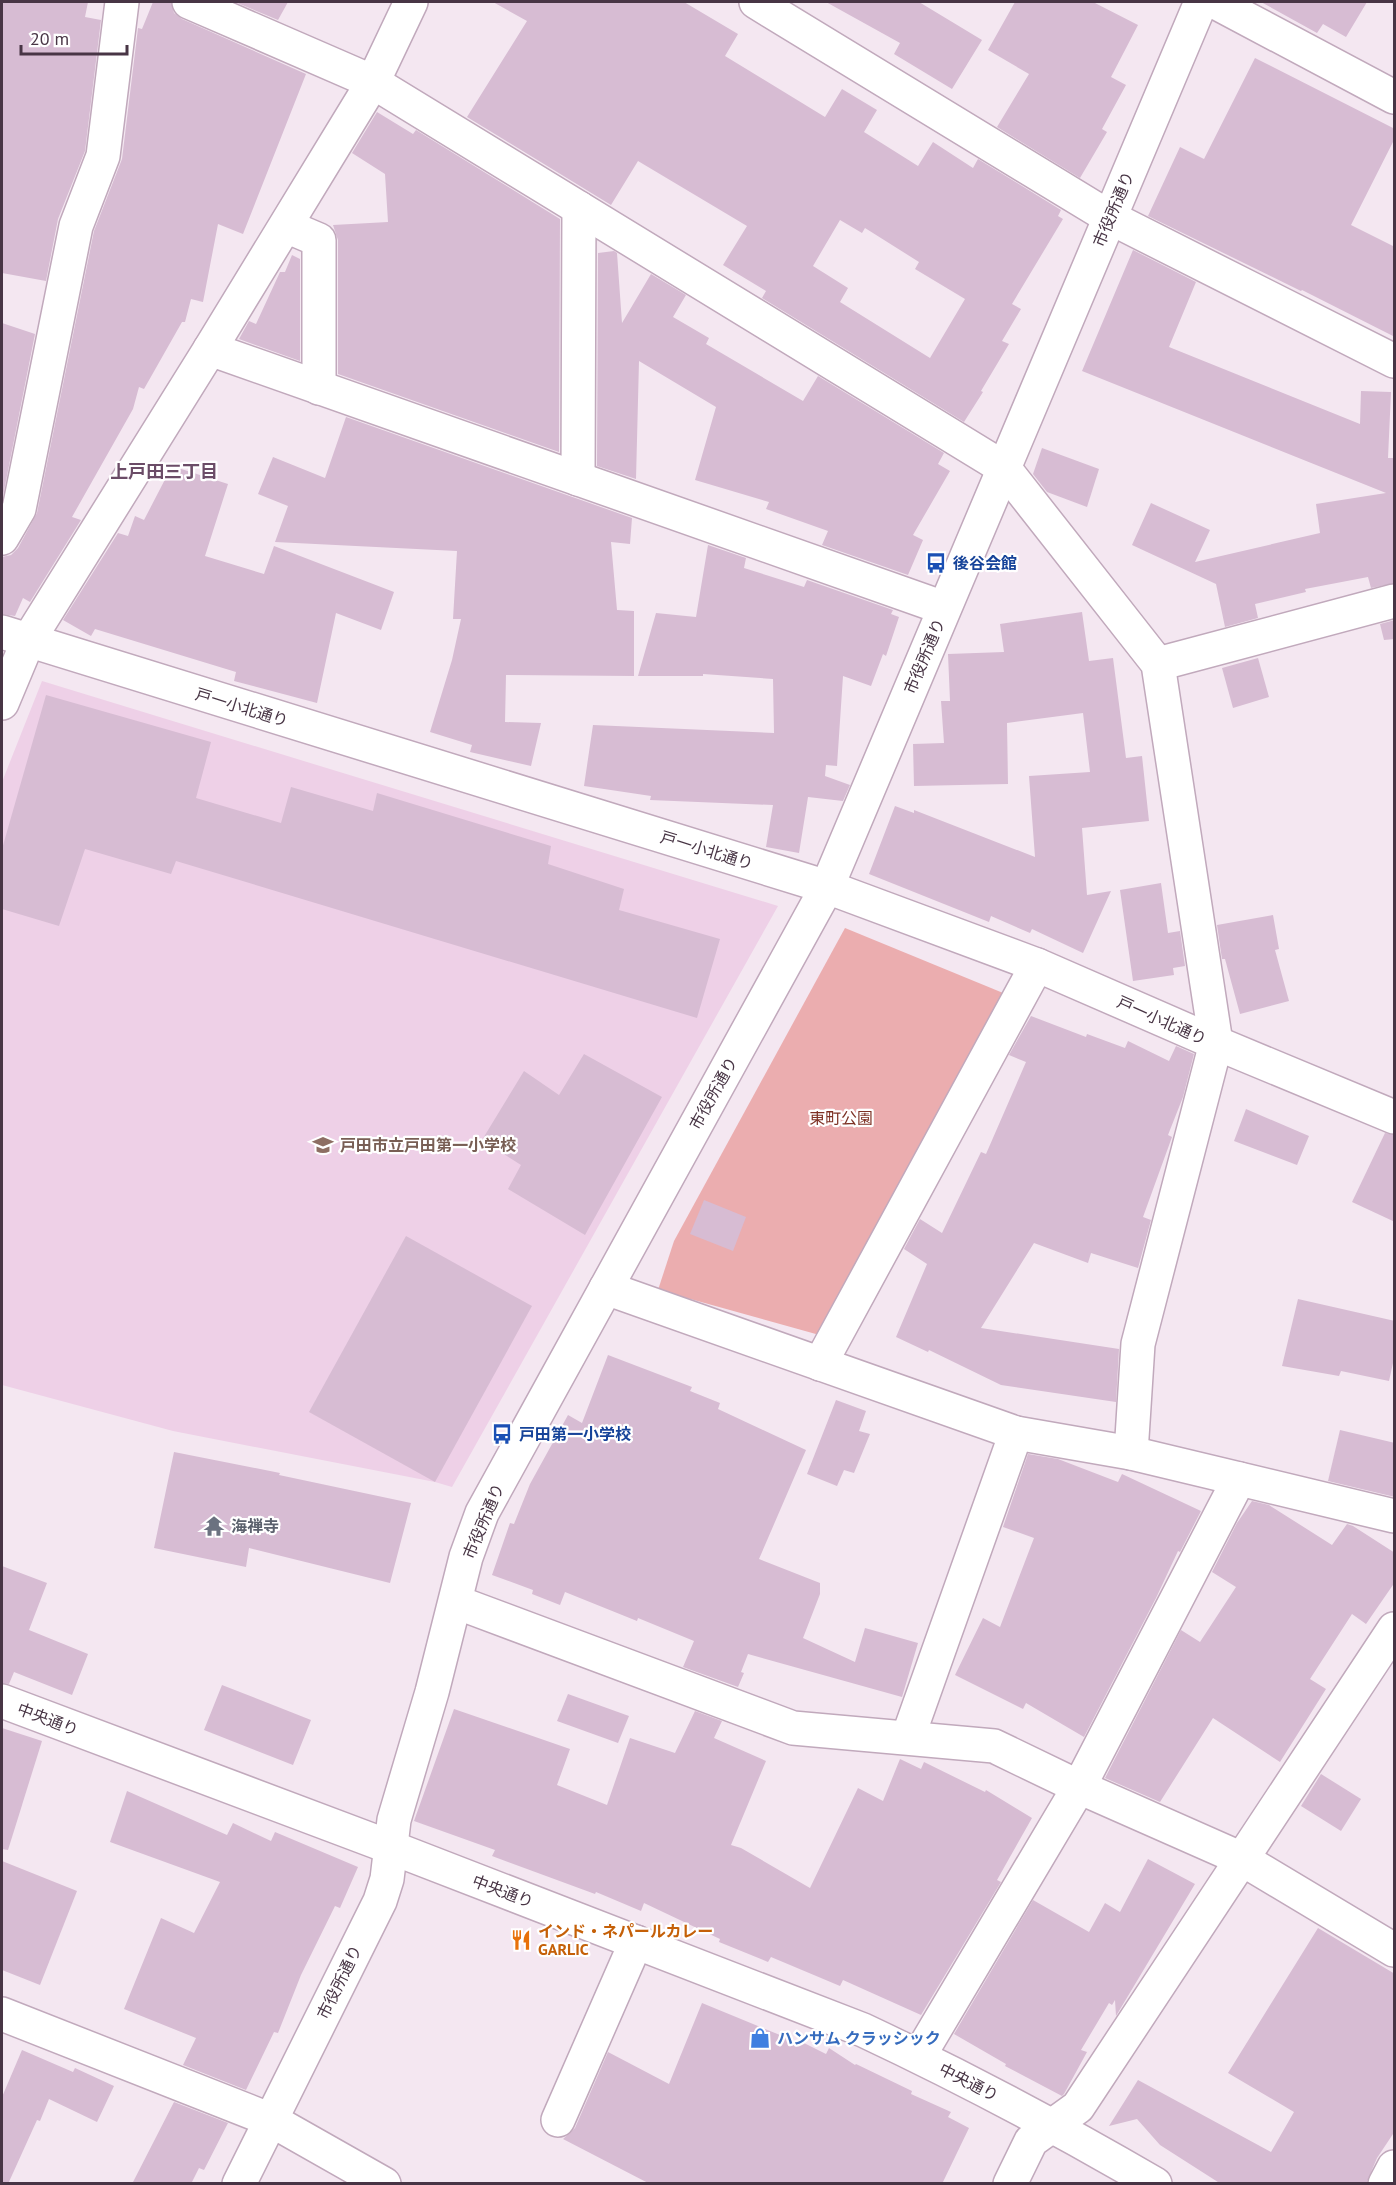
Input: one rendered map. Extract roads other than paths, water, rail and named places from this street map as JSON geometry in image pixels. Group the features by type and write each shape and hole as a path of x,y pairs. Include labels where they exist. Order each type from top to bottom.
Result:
{"street":[{"path":"2,538 19,509 76,226 103,156 122,2"},
{"path":"189,2 373,82 1004,468 1158,664 1216,1043 1138,1344 1131,1453"},
{"path":"2,704 15,636 210,349 373,82 411,2"},
{"path":"756,2 1109,217 1395,362"},
{"name":"市役所通り","path":"239,2184 380,1901 387,1879 394,1820 432,1692 466,1557 482,1514 827,887 1200,2"},
{"path":"1215,2 1395,96"},
{"path":"578,479 579,208"},
{"path":"286,226 319,240 320,388"},
{"path":"210,349 944,608"},
{"path":"1158,664 1395,601"},
{"name":"戸一小北通り","path":"15,636 827,887 1037,965 1216,1043 1395,1117"},
{"path":"820,1364 1037,965"},
{"path":"606,1288 1016,1433 1131,1453 1395,1516"},
{"path":"908,1737 1016,1433"},
{"path":"919,2056 1079,1787 1239,1479"},
{"path":"456,1602 793,1728 994,1746 1079,1787 1242,1859 1395,1950"},
{"path":"1010,2184 1031,2141 1078,2107 1395,1629"},
{"name":"中央通り","path":"2,1701 390,1847 863,2030 1054,2125 1155,2184"},
{"path":"558,2120 636,1942"},
{"path":"2,2014 271,2120 384,2184"},
{"path":"1385,2184 1395,2167"}],"place":[{"name":"後谷会館","path":"936,563"},
{"name":"戸田市立戸田第一小学校","path":"323,1145"},
{"name":"戸田第一小学校","path":"502,1434"},
{"name":"海禅寺","path":"214,1526"},
{"name":"インド・ネパールカレー GARLIC","path":"521,1940"},
{"name":"ハンサム クラッシック","path":"760,2038"}],"district":[{"name":"上戸田三丁目","path":"164,471"}],"park label":[{"name":"東町公園","path":"841,1118"}]}
